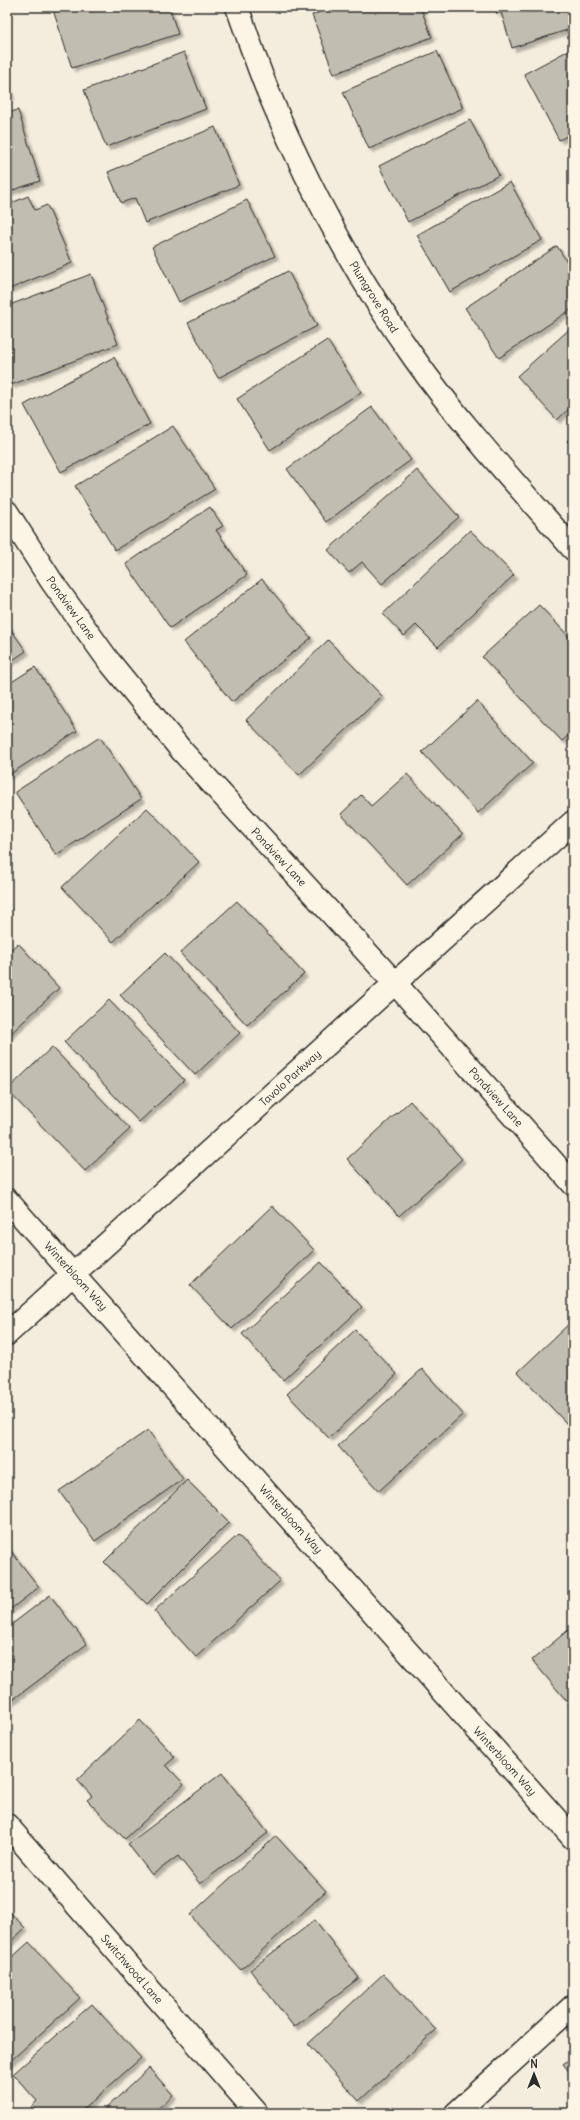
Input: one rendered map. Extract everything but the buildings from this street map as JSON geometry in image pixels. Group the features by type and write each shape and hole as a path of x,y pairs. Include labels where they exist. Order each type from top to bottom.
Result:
{"street":[{"name":"Plumgrove Road","path":"237,7 267,89 301,163 335,233 372,296 414,359 461,420 573,549"},
{"name":"Pondview Lane","path":"7,512 52,582 91,636 182,751 395,983 573,1184"},
{"name":"Tavolo Parkway","path":"7,1334 573,822"},
{"name":"Winterbloom Way","path":"7,1200 573,1838"},
{"name":"Switchwood Lane","path":"7,1825 256,2113"},
{"path":"456,2113 573,2006"}]}
